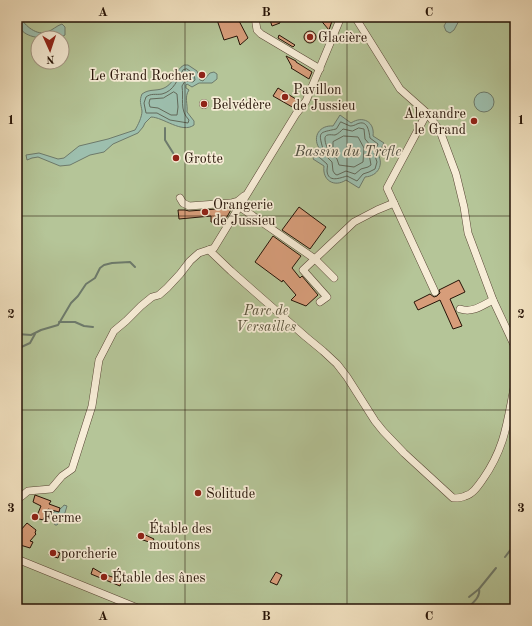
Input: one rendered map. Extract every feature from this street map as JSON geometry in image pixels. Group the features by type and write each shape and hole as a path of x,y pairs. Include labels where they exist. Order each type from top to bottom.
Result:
{"lane":[{"path":"255,17 257,30 261,34 320,69"},
{"path":"17,500 28,491 51,489 62,476 72,469 92,406 99,360 114,331 140,306 167,288 190,261 199,253 214,248 296,114 306,101 340,17"},
{"path":"355,17 400,88 427,112 440,131 456,174 464,207 468,233 493,300 515,347"},
{"path":"427,112 387,188 435,292"},
{"path":"180,198 183,203 189,206 238,201 248,194"},
{"path":"320,302 327,297 303,270 352,223 394,203"},
{"path":"240,207 314,259 334,278"},
{"path":"209,250 230,271 336,364 347,377 379,426 404,453 453,498 472,493 497,457 509,418 515,383"},
{"path":"460,309 467,311 476,310 493,300"},
{"path":"17,559 140,609"}],"green space":[{"name":"Parc de Versailles","path":"17,17 515,17 515,609 17,609"}],"water":[{"path":"17,17 20,17 25,24 34,30 30,30 30,36 22,31"},
{"path":"449,17 461,17 454,30 450,33 446,31 444,26"},
{"path":"62,24 65,27 65,30 51,30"},
{"path":"184,65 188,65 197,71 200,80 203,81 210,73 214,72 217,74 217,79 212,83 199,83 192,87 187,84 186,85 186,88 189,90 186,98 187,112 194,121 194,125 184,128 151,117 138,133 113,144 104,152 90,155 70,165 60,166 38,157 27,160 26,155 39,153 58,159 64,158 79,146 108,139 135,130 142,113 140,101 142,94 169,85"},
{"path":"484,92 491,95 494,102 491,109 484,112 477,109 474,102 477,95"},
{"name":"Bassin du Trèfle","path":"340,115 351,123 360,120 367,121 372,127 373,136 384,143 378,154 380,158 379,169 373,175 365,177 359,188 346,180 333,183 327,179 324,166 313,159 319,148 316,139 318,132 324,127 333,126"},
{"path":"64,505 67,506 64,516 57,525 55,525 52,519 53,513"}],"building":[{"path":"216,17 233,17 234,21 238,19 248,38 240,45 237,36 224,40"},
{"path":"269,17 278,17 280,23 272,26"},
{"path":"318,17 329,17 332,21 329,30"},
{"name":"Glacière","path":"310,31 314,33 316,37 314,41 310,43 306,41 304,37 306,33"},
{"path":"279,35 295,45 293,47 278,38"},
{"path":"286,56 312,72 309,79 291,68 292,67"},
{"name":"Pavillon de Jussieu","path":"278,88 299,101 294,108 273,96"},
{"name":"Belvédère","path":"202,100 206,100 208,104 206,108 202,108 200,106 200,102"},
{"path":"299,207 326,227 310,249 282,230"},
{"name":"Orangerie de Jussieu","path":"232,208 224,222 211,222 211,216 179,219 178,210 189,211"},
{"path":"273,236 301,256 292,268 300,278 302,276 318,295 306,306 291,300 296,295 283,280 282,282 255,262"},
{"path":"459,280 465,292 450,299 462,326 453,329 440,300 418,310 414,302 430,294 434,297 437,296 440,293 439,290"},
{"path":"35,495 51,501 49,504 60,508 59,512 48,509 43,520 36,518 41,506 33,502"},
{"path":"27,523 36,530 36,534 30,541 33,542 30,548 17,544 17,538 22,532 20,531"},
{"path":"139,532 154,539 152,543 137,538"},
{"name":"porcherie","path":"51,549 60,553 58,558 49,555"},
{"name":"Étable des ânes","path":"93,568 103,574 122,580 120,586 91,574"},
{"path":"276,572 282,575 277,585 270,582"}],"waterway":[{"path":"165,128 165,140 175,156"},
{"path":"17,334 31,335 41,330 58,325 71,303 86,284 95,278 100,268 104,265 130,262 135,267"},
{"path":"59,322 75,322 84,326 93,327"},
{"path":"17,349 30,343 35,334"},
{"path":"505,557 515,544"},
{"path":"467,609 479,595 479,589 496,568"},
{"path":"469,597 479,589"}],"place":[{"name":"Glacière","path":"310,37"},
{"name":"Le Grand Rocher","path":"202,75"},
{"name":"Pavillon de Jussieu","path":"285,97"},
{"name":"Belvédère","path":"204,104"},
{"name":"Alexandre le Grand","path":"474,121"},
{"name":"Grotte","path":"176,158"},
{"name":"Orangerie de Jussieu","path":"205,212"},
{"name":"Solitude","path":"198,493"},
{"name":"Ferme","path":"35,517"},
{"name":"Étable des moutons","path":"141,536"},
{"name":"porcherie","path":"53,553"},
{"name":"Étable des ânes","path":"104,577"}]}
